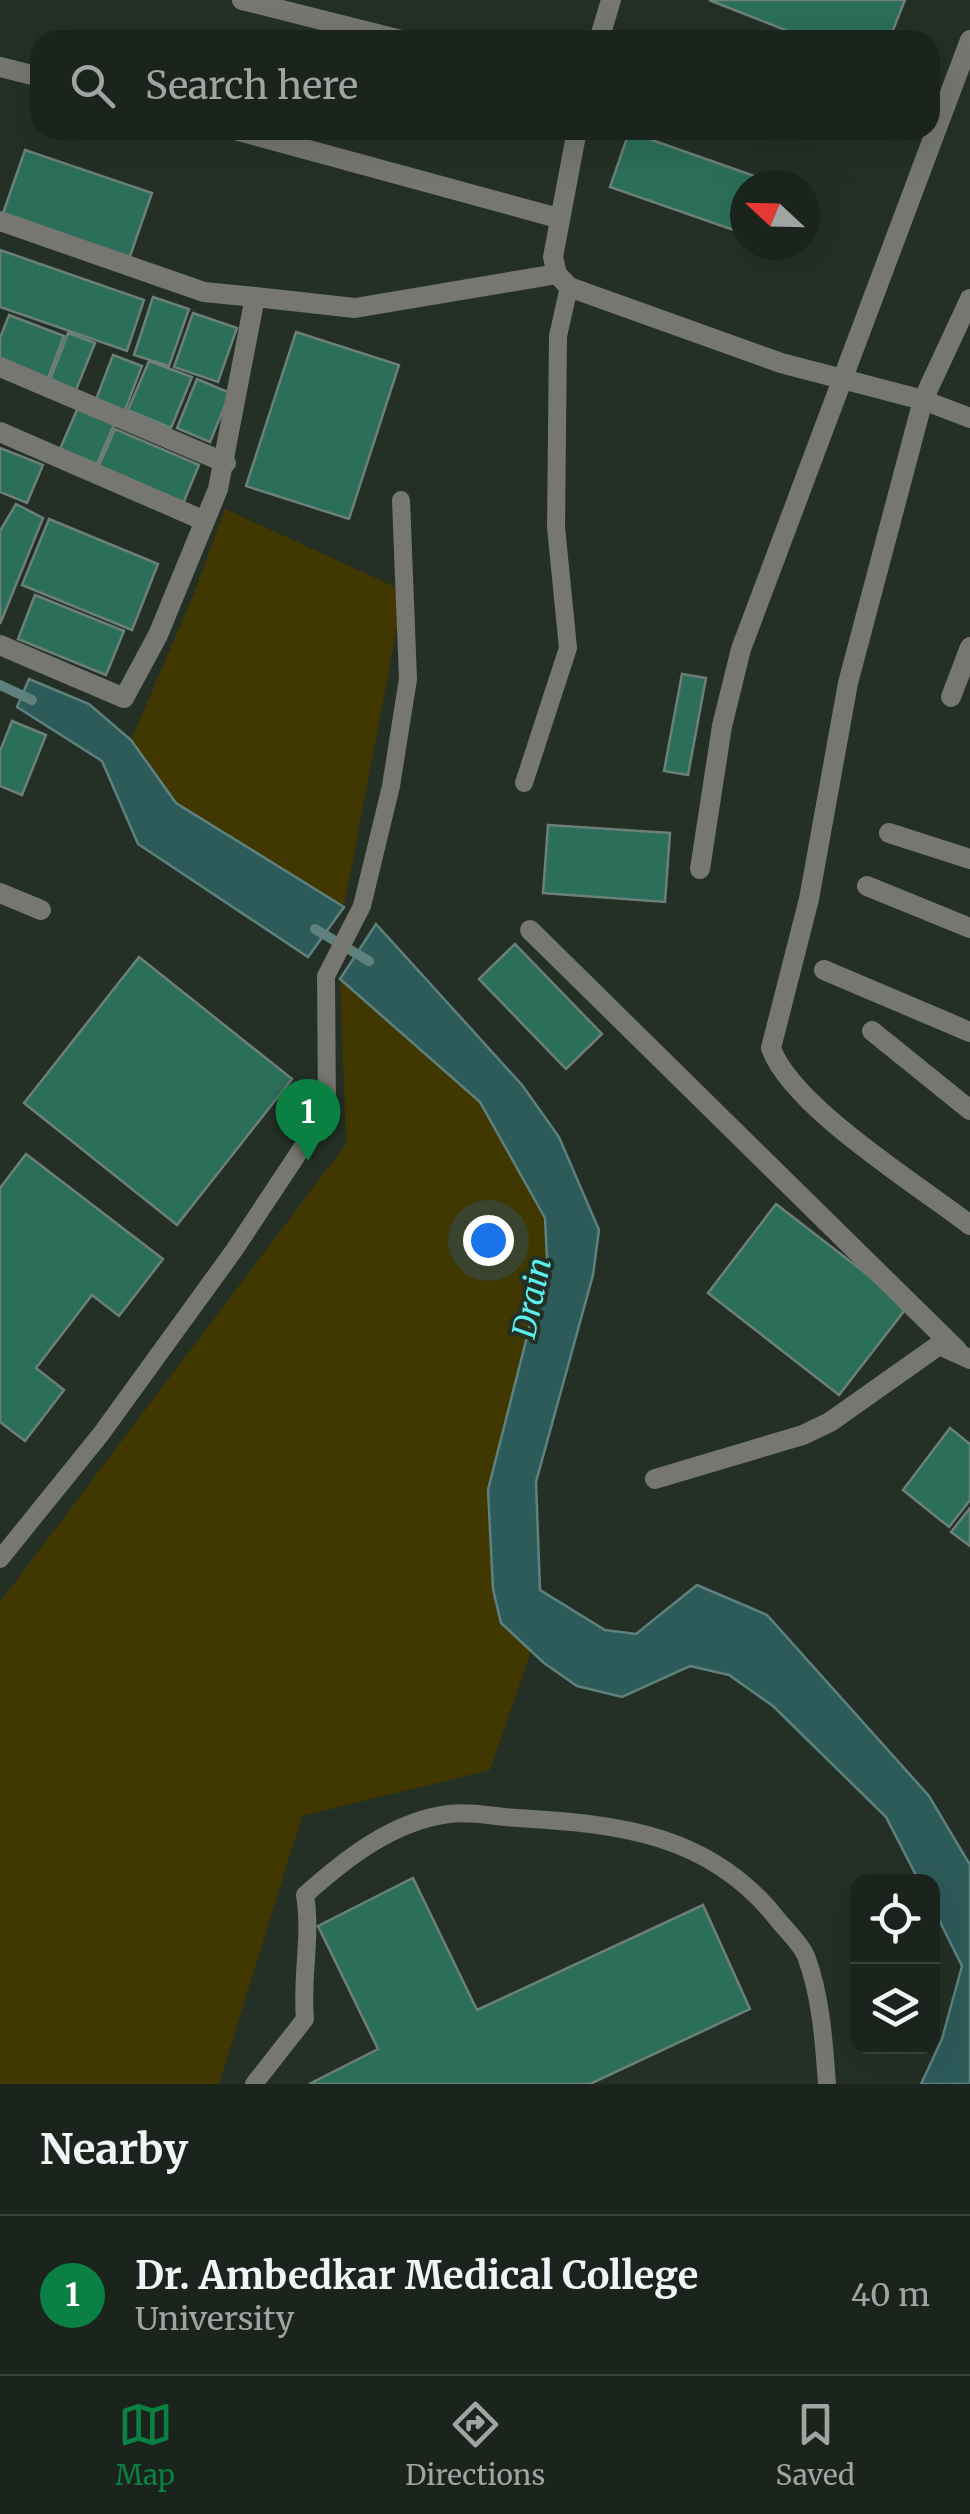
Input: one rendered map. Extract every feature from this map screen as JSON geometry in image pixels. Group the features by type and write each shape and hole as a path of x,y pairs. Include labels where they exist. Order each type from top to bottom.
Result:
{"street":[{"path":"242,0 360,30"},
{"path":"603,30 611,0"},
{"path":"940,119 970,40"},
{"path":"0,68 30,75"},
{"path":"272,140 558,218"},
{"path":"563,280 553,257 574,140"},
{"path":"700,869 722,726 741,650 932,140"},
{"path":"0,221 204,292 355,308 563,280 764,357 923,400 970,418"},
{"path":"0,645 124,698 158,635 226,462 255,297"},
{"path":"970,299 923,400 848,683 809,898 771,1048 777,1066 800,1095 970,1225"},
{"path":"0,367 226,462"},
{"path":"0,432 205,521"},
{"path":"951,698 970,647"},
{"path":"889,833 970,858"},
{"path":"867,886 970,928"},
{"path":"0,893 41,910"},
{"path":"530,930 964,1355"},
{"path":"824,970 970,1032"},
{"path":"872,1032 970,1110"},
{"path":"655,1479 803,1435 830,1422 939,1345 964,1355"}],"lane":[{"path":"524,784 568,648 556,527 558,336 563,280"},
{"path":"0,1558 101,1434 235,1249 328,1110 326,976 362,906 392,786 408,679 401,500"},
{"path":"254,2084 304,2018 302,1982 310,1924 305,1895 347,1857 388,1835 449,1814 572,1821 658,1835 714,1861 766,1905 805,1954 824,2034 828,2084"}],"shaded area":[{"path":"225,509 404,591 344,907 176,803 131,740 193,596"},
{"path":"340,979 480,1102 545,1218 547,1258 488,1490 493,1589 501,1623 531,1651 490,1770 302,1816 219,2084 0,2084 0,1602 346,1144"}],"water":[{"path":"29,679 89,704 131,740 176,803 344,907 308,957 138,844 102,761 17,707"},
{"path":"376,924 522,1085 559,1137 599,1230 593,1275 536,1482 540,1590 605,1630 636,1634 697,1585 767,1615 929,1796 970,1865 970,2084 921,2084 935,2054 940,2054 962,1966 940,1922 940,1874 915,1874 886,1817 773,1706 729,1675 690,1666 622,1697 577,1686 544,1663 501,1623 493,1589 488,1490 547,1258 545,1218 480,1102 340,979"}],"building":[{"path":"709,0 905,0 893,30 786,30"},
{"path":"626,140 652,140 737,170 730,170 730,229 610,187"},
{"path":"25,150 152,193 128,262 1,219"},
{"path":"0,250 144,300 127,351 0,307"},
{"path":"153,297 189,309 169,366 134,355"},
{"path":"193,313 237,328 218,382 174,367"},
{"path":"9,315 64,336 48,378 0,359 0,338"},
{"path":"296,332 399,365 349,519 246,486"},
{"path":"68,333 95,343 76,390 50,380"},
{"path":"113,355 142,366 124,413 95,402"},
{"path":"149,361 192,377 171,428 128,410"},
{"path":"197,379 230,393 210,442 177,428"},
{"path":"79,405 116,420 97,464 60,449"},
{"path":"115,429 199,465 182,506 97,470"},
{"path":"0,448 43,465 27,503 0,492"},
{"path":"16,504 43,518 0,624 0,531"},
{"path":"49,519 158,564 132,630 22,585"},
{"path":"35,595 124,631 106,675 18,639"},
{"path":"682,674 706,678 688,775 664,771"},
{"path":"12,721 46,735 22,795 0,786 0,751"},
{"path":"548,825 670,833 665,902 543,893"},
{"path":"515,944 602,1034 566,1069 479,979"},
{"path":"139,957 292,1079 177,1225 24,1103"},
{"path":"26,1154 163,1259 119,1316 92,1295 36,1368 64,1390 25,1441 0,1422 0,1188"},
{"path":"776,1204 908,1306 839,1395 708,1293"},
{"path":"950,1428 970,1444 970,1500 949,1527 903,1490"},
{"path":"970,1508 970,1546 951,1532"},
{"path":"413,1878 477,2010 703,1905 750,2009 590,2084 309,2084 378,2049 318,1926"}],"waterway":[{"name":"Drain","path":"0,685 32,700"},
{"name":"Drain","path":"315,929 369,961"}],"place":[{"name":"Dr. Ambedkar Medical College","path":"308,1161"}]}
